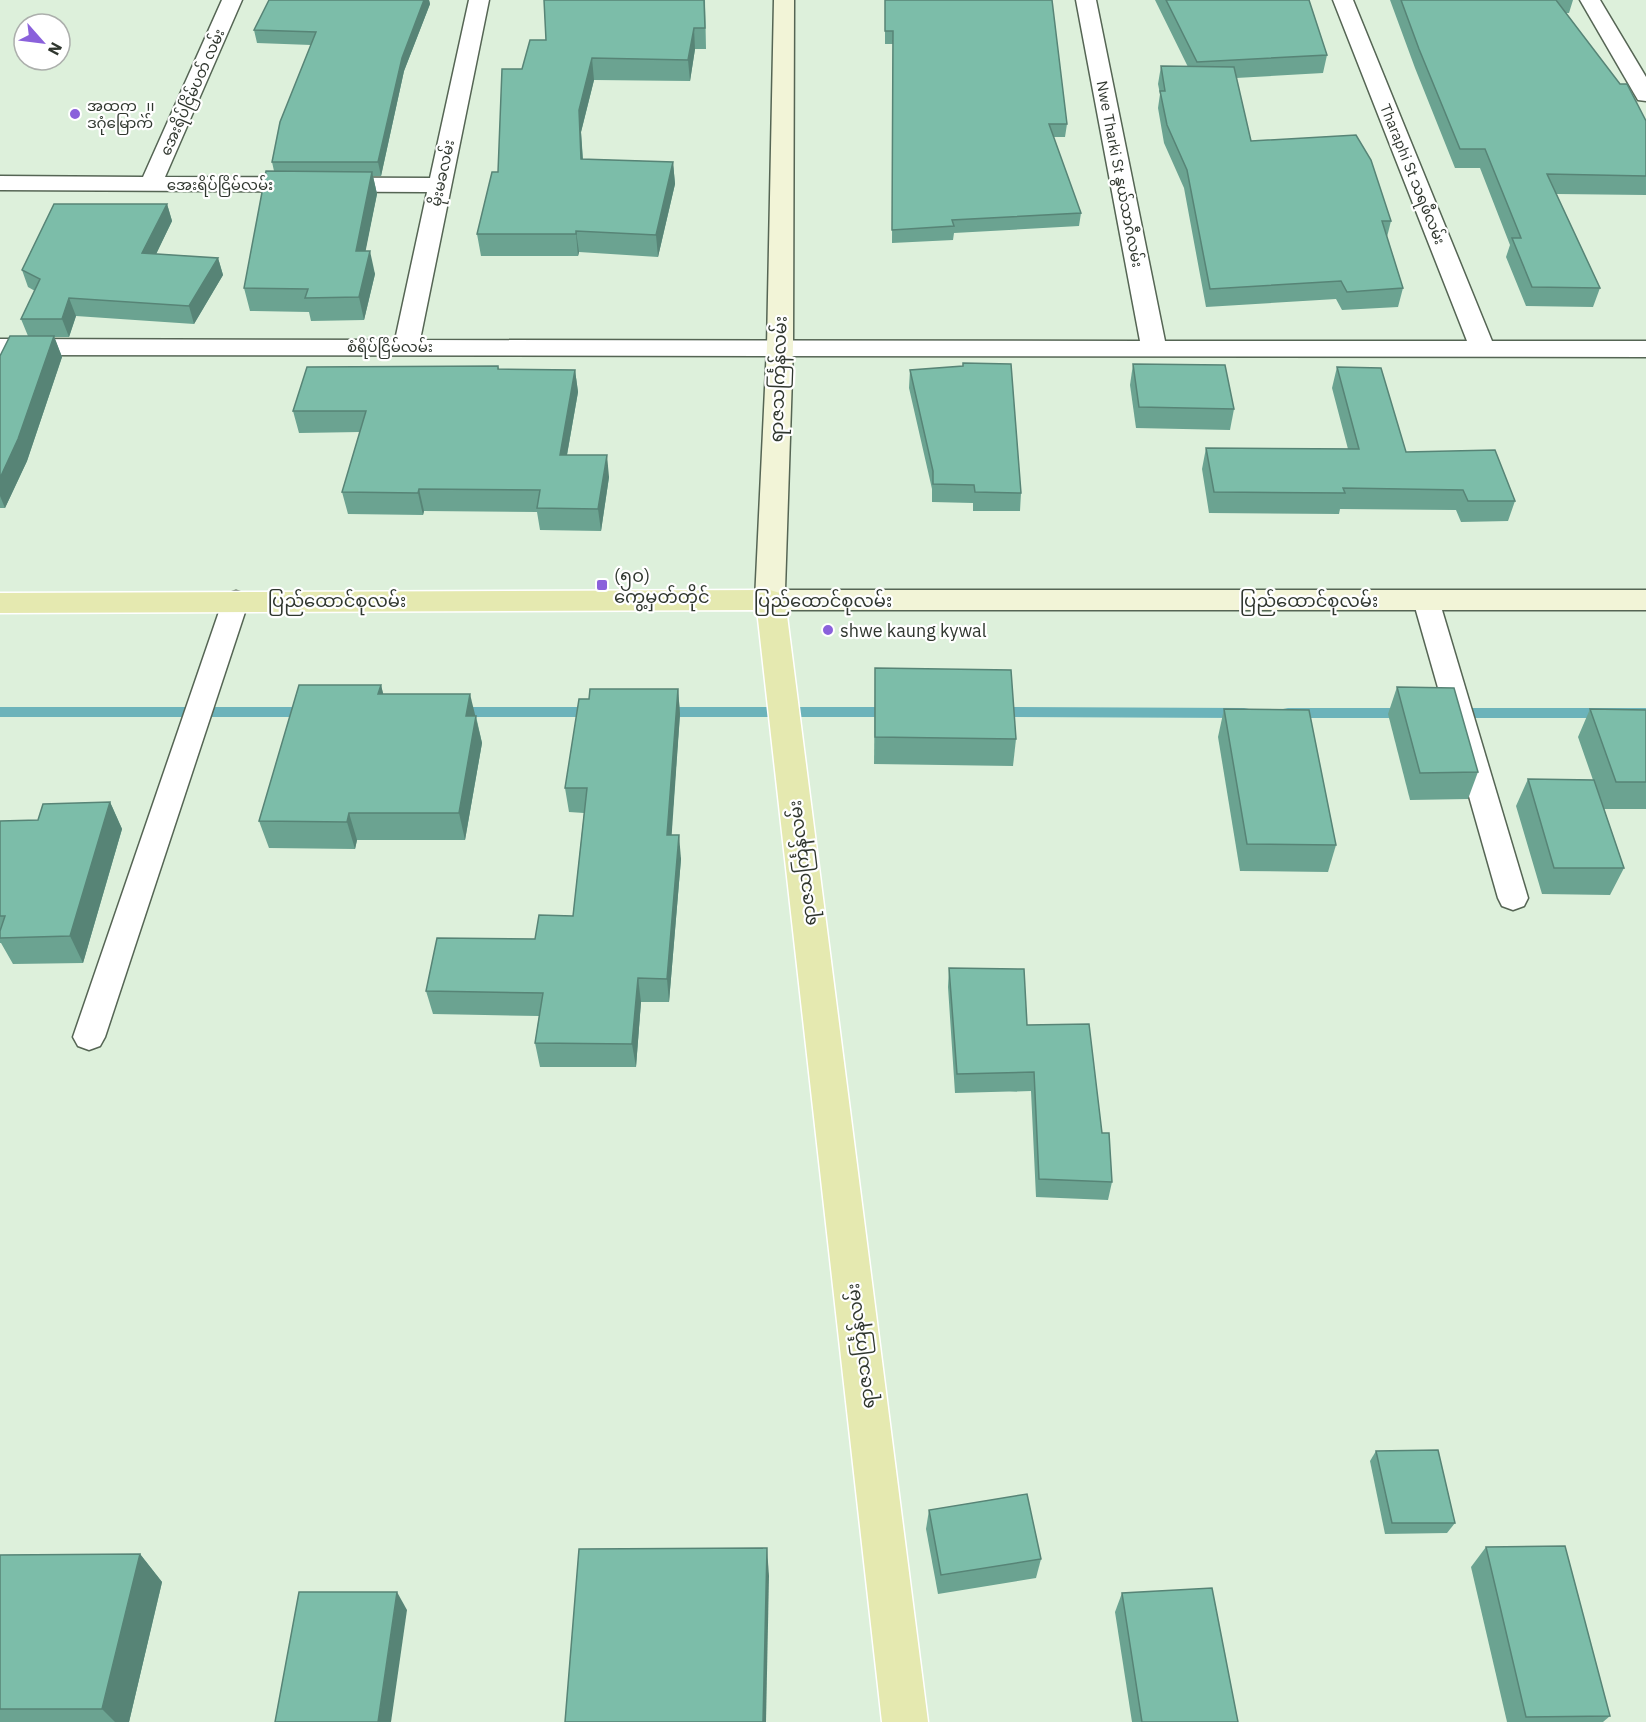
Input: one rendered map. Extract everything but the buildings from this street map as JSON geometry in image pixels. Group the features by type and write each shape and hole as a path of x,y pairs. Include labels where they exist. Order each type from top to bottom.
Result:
{"main road":[{"name":"ရာဇသင်္ကြန်လမ်း","path":"784,0 780,346 770,600 905,1722"},
{"name":"ပြည်ထောင်စုလမ်း","path":"0,603 236,600 1646,600"}],"street":[{"name":"အေးရိပ်ငြိမ်ပတ် လမ်း","path":"152,184 232,0"},
{"name":"မိုးမခလမ်း","path":"406,346 479,0"},
{"name":"Nwe Tharki St နွယ်သာဂီလမ်း","path":"1086,0 1154,347"},
{"name":"Tharaphi St သရဖီလမ်း","path":"1343,0 1482,348"},
{"path":"1590,0 1646,95"},
{"name":"အေးရိပ်ငြိမ်လမ်း","path":"0,183 440,185"},
{"name":"စံရိပ်ငြိမ်လမ်း","path":"0,347 780,346 1646,349"}],"lane":[{"path":"89,1037 236,600"},
{"path":"1426,600 1513,898"}],"waterway":[{"path":"0,712 314,712"},
{"path":"454,712 599,712"},
{"path":"658,712 896,712"},
{"path":"994,712 1244,713"},
{"path":"1288,713 1409,713"},
{"path":"1450,713 1646,713"}],"place":[{"name":"အထက ၂၊ ဒဂုံမြောက်","path":"75,114"},
{"name":"(၅၀) ကွေ့မှတ်တိုင်","path":"602,585"},
{"name":"shwe kaung kywal","path":"828,630"}]}
